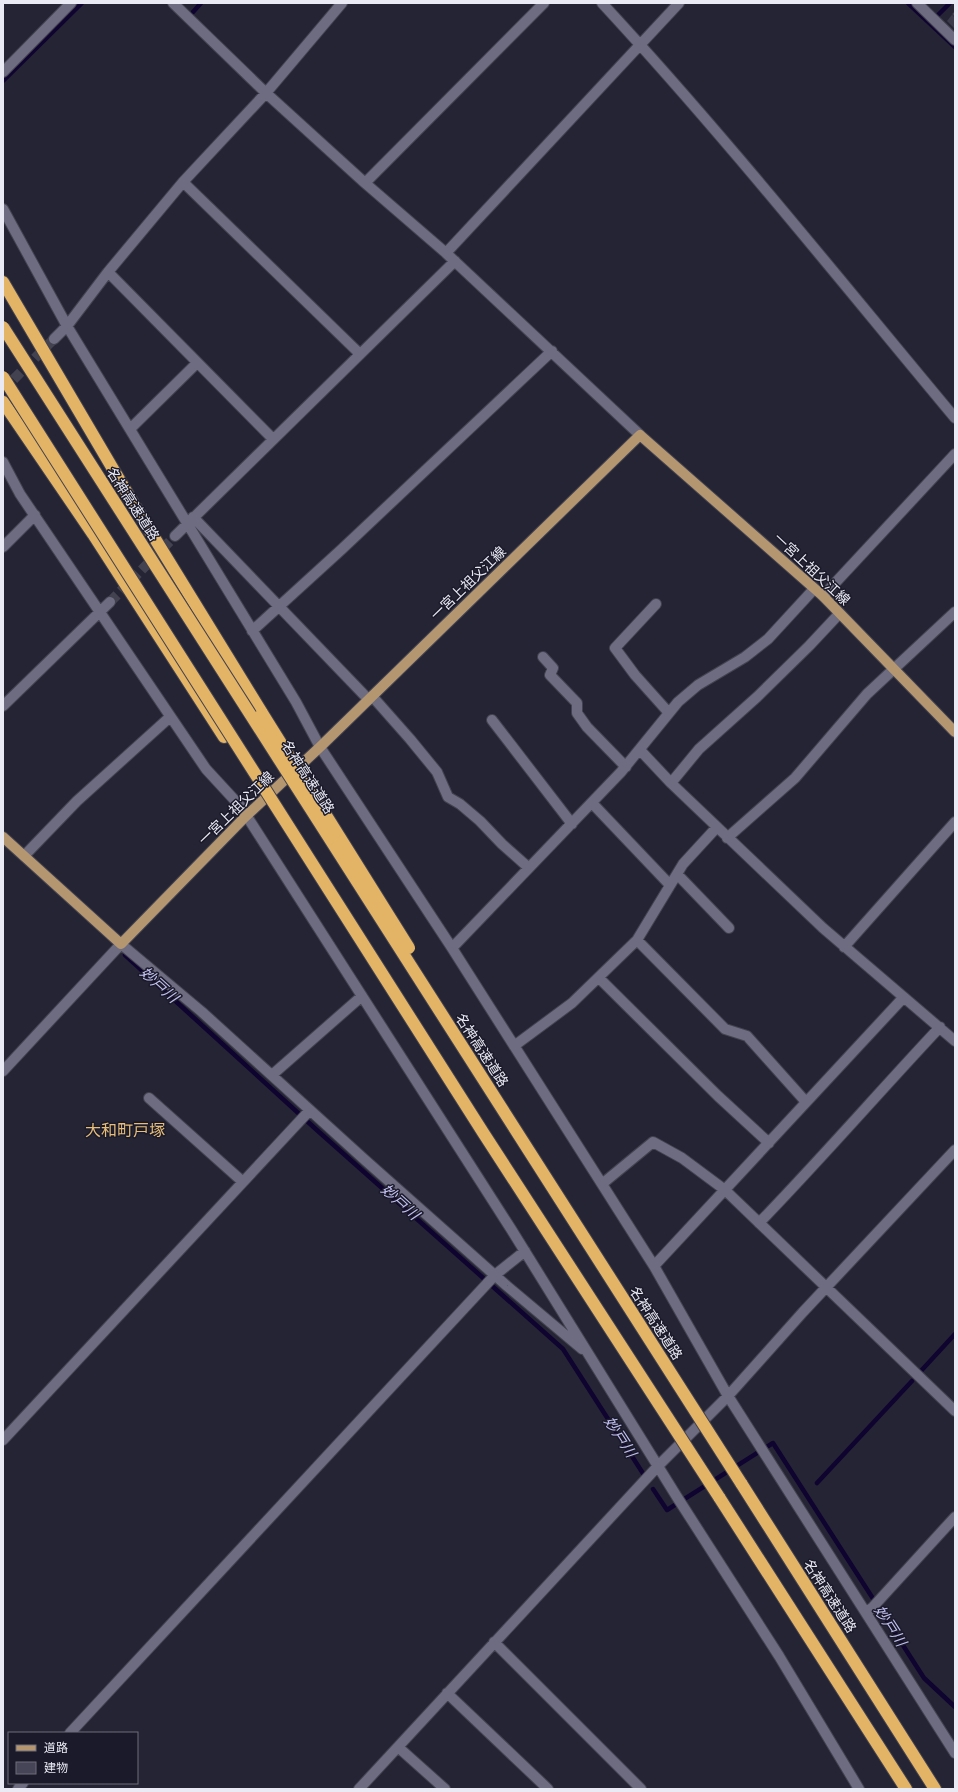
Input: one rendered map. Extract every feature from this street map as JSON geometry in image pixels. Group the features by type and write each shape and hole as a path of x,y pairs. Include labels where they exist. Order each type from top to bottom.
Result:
{"highway":[{"path":"3,282 132,503 438,995 609,1278"},
{"name":"名神高速道路","path":"3,327 935,1789"},
{"path":"3,377 587,1294 906,1789"},
{"path":"3,402 93,534 224,737 478,1138 587,1294"}],"main road":[{"name":"一宮上祖父江線","path":"121,944 245,817 320,747 640,435 814,588 955,732"},
{"path":"3,837 121,944"}],"street":[{"path":"3,72 71,3"},
{"path":"173,3 266,93 365,183 455,261 640,435"},
{"path":"54,339 67,326 108,272 183,182 266,93 342,3"},
{"path":"365,183 544,3"},
{"path":"602,3 760,184 955,418"},
{"path":"446,253 679,3"},
{"path":"916,3 955,40"},
{"path":"183,182 360,354"},
{"path":"3,209 67,326 130,429 190,520 252,631 296,702 320,747 452,948 654,1266 728,1396 766,1456 869,1610 955,1753"},
{"path":"175,536 455,261"},
{"path":"108,272 273,439"},
{"path":"252,631 280,607 552,351"},
{"path":"130,429 197,363"},
{"path":"822,596 955,454"},
{"path":"3,462 20,494 170,717 206,769 240,807 245,817 362,996 525,1251 684,1508 779,1656 859,1789"},
{"path":"3,547 35,515"},
{"path":"190,520 280,607 410,739 437,772 448,797 460,804 480,821 502,844 530,868"},
{"path":"452,948 626,767 678,702 698,685 745,657 768,639 814,588"},
{"path":"3,706 110,602"},
{"path":"656,604 615,648 635,675 669,713"},
{"path":"727,838 795,778 867,694 955,612"},
{"path":"671,783 699,749 762,692 839,614"},
{"path":"544,657 553,668 550,675 577,703 577,713 587,727 626,767"},
{"path":"24,856 77,801 170,717"},
{"path":"492,720 572,824"},
{"path":"640,750 727,838 844,947 955,1041"},
{"path":"592,803 670,885"},
{"path":"844,947 955,822"},
{"path":"514,1046 572,1003 637,940 683,864 716,827"},
{"path":"677,874 729,928"},
{"path":"637,940 725,1029 747,1036 806,1102"},
{"path":"3,1072 121,944 202,1012 272,1075 305,1114 493,1276 590,1356"},
{"path":"599,978 718,1096 769,1143"},
{"path":"272,1075 362,996"},
{"path":"654,1266 903,998"},
{"path":"760,1223 827,1153 884,1087 940,1027"},
{"path":"149,1098 243,1182"},
{"path":"3,1440 305,1114"},
{"path":"602,1184 652,1142 682,1158 725,1190 955,1411"},
{"path":"359,1789 658,1466 728,1396 826,1287 955,1150"},
{"path":"71,1732 493,1276 525,1251"},
{"path":"869,1610 955,1517"},
{"path":"494,1642 641,1789"},
{"path":"447,1693 548,1789"},
{"path":"398,1747 445,1789"}],"building":[{"path":"955,11 955,18 952,14"}],"waterway":[{"path":"3,81 82,3"},
{"path":"193,12 201,3"},
{"path":"908,3 955,47"},
{"path":"938,15 950,3"},
{"name":"妙戸川","path":"125,955 319,1132 563,1349 644,1475"},
{"path":"920,1372 955,1334"},
{"path":"817,1483 912,1381"},
{"name":"妙戸川","path":"653,1489 667,1510 773,1443 924,1678 955,1707"}],"tunnel":[{"path":"3,390 54,339"},
{"path":"110,602 175,536"}],"district":[{"name":"大和町戸塚","path":"125,1130"}]}
